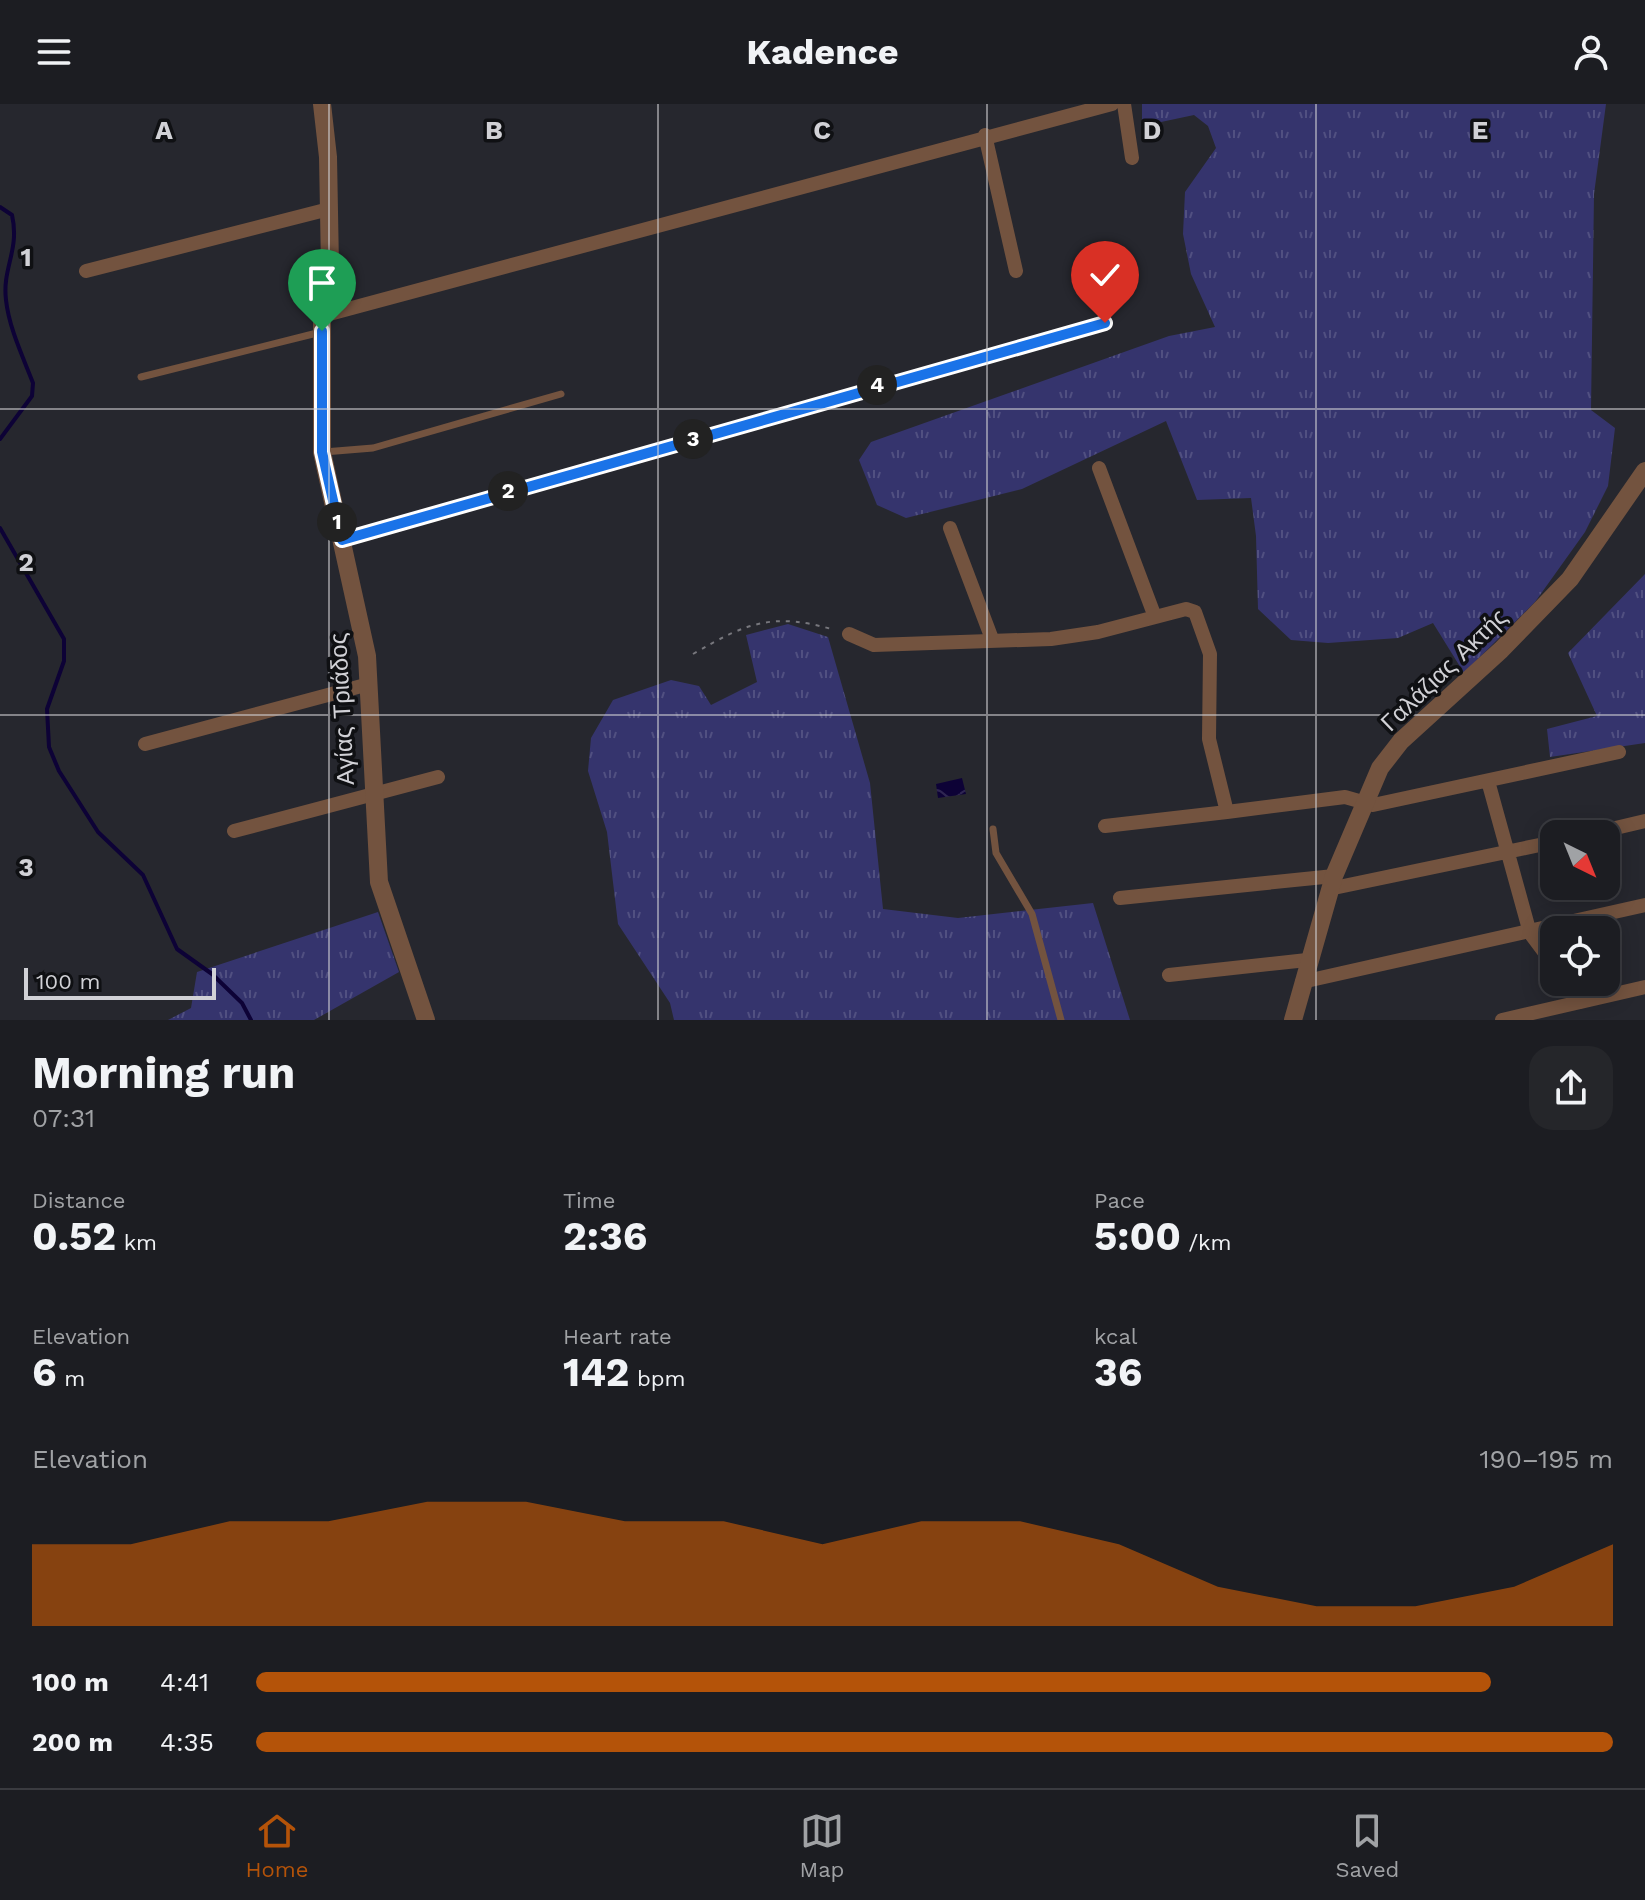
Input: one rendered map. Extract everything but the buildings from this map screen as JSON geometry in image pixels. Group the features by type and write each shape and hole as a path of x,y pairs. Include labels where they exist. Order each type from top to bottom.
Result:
{"street":[{"name":"Αγίας Τριάδος","path":"322,104 330,266 322,324 322,452 361,618 369,684 371,794 379,882 426,1020"},
{"path":"322,324 985,135 1112,104"},
{"path":"1124,104 1132,158"},
{"path":"985,135 1016,271"},
{"path":"86,271 329,209"},
{"path":"342,540 1105,323"},
{"path":"1099,468 1155,617"},
{"name":"Γαλάζιας Ακτής","path":"1293,1020 1307,960 1332,882 1380,768 1401,741 1501,650 1570,579 1645,471"},
{"path":"950,528 992,639"},
{"path":"849,634 874,645 1051,639 1186,609 1195,612 1210,654 1209,739 1217,783 1227,812"},
{"path":"145,744 369,684"},
{"path":"1105,826 1345,797 1366,804 1619,752"},
{"path":"234,831 438,777"},
{"path":"1488,781 1530,933 1540,946"},
{"path":"1620,827 1645,821"},
{"path":"1120,898 1332,882 1540,845"},
{"path":"1302,982 1645,905"},
{"path":"1169,975 1307,960"},
{"path":"1502,1020 1645,987"},
{"path":"1576,996 1581,1002"}],"lane":[{"path":"141,377 322,324"},
{"path":"322,452 373,448 561,394"},
{"path":"993,829 996,853 1032,914 1061,1020"}],"path":[{"path":"693,654 728,634 784,618 849,634"}],"green space":[{"path":"1142,104 1606,104 1594,194 1591,410 1615,428 1608,486 1585,532 1535,602 1464,673 1433,623 1398,638 1328,643 1291,640 1258,609 1256,536 1251,498 1197,500 1166,421 1022,489 906,518 877,505 859,460 871,442 1169,336 1215,327 1191,274 1183,234 1185,192 1216,148 1208,126 1194,115 1142,126"},
{"path":"1645,574 1645,743 1550,757 1547,729 1597,716 1568,653"},
{"path":"788,624 828,637 870,783 883,909 958,918 1093,903 1130,1020 674,1020 670,1003 618,924 607,832 588,771 591,738 613,700 671,680 699,686 711,705 757,682 746,635"},
{"path":"378,912 399,972 314,1020 168,1020 191,1008 197,972"}],"water":[{"path":"962,778 966,794 938,798 936,784"}],"waterway":[{"path":"0,207 12,215 14,227 5,289 8,311 33,383 32,396 0,439"},
{"path":"0,528 64,639 64,661 47,709 49,747 59,771 98,832 143,875 177,949 212,974 242,1003 251,1020"}],"route":[{"path":"322,331 322,452 342,540 778,413 1105,323"}]}
